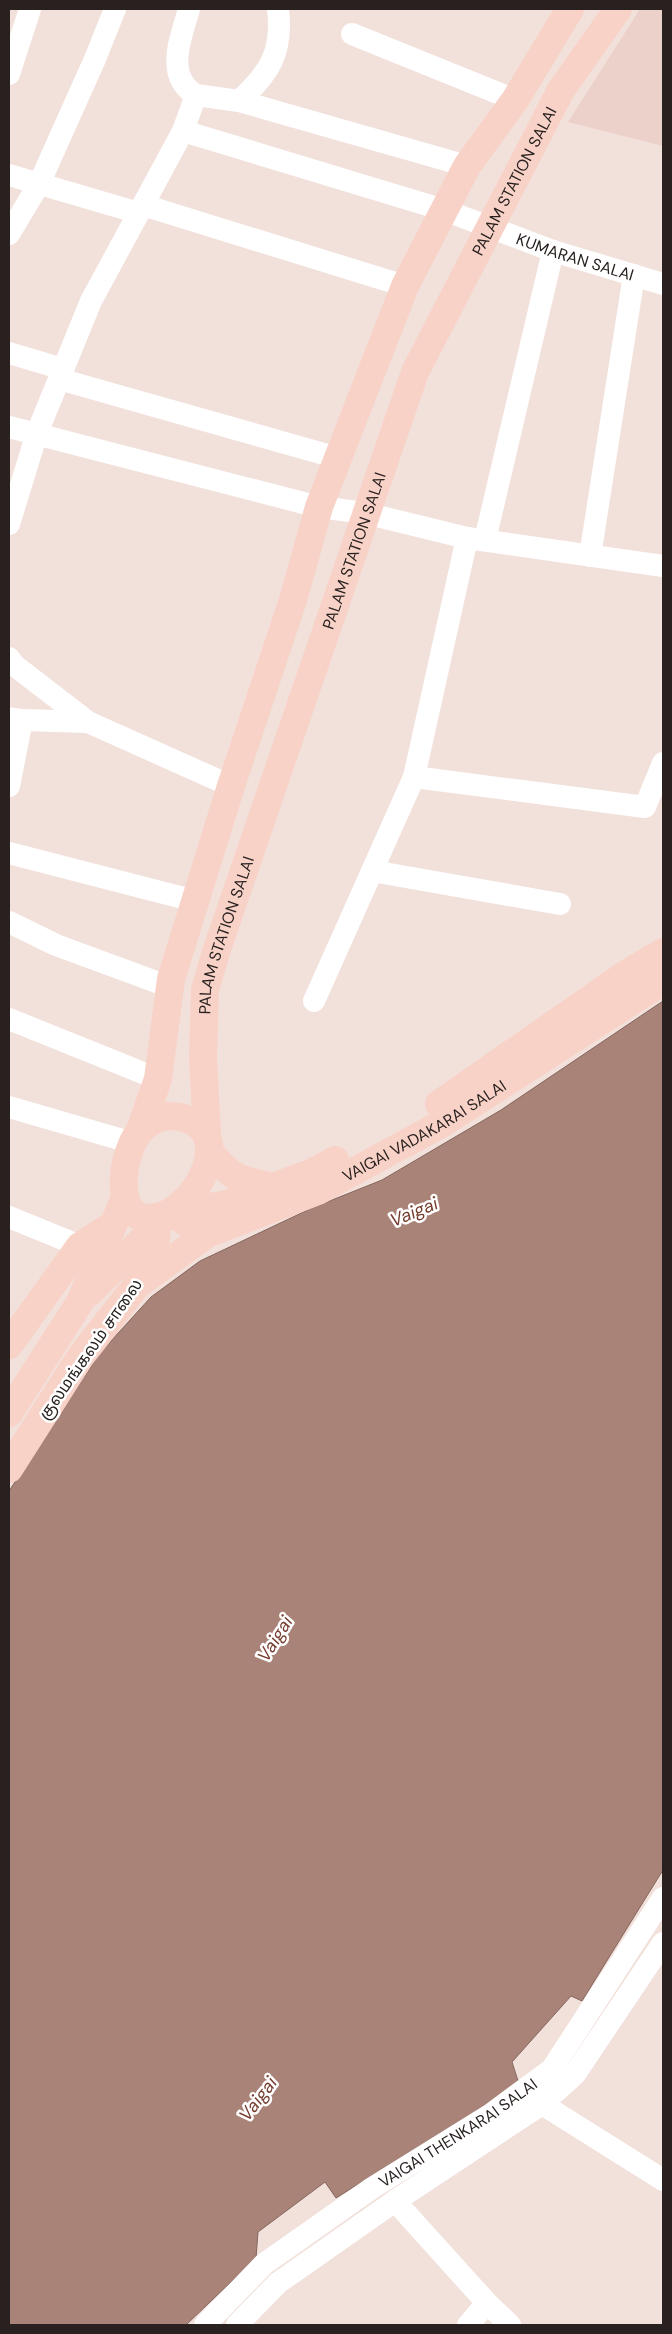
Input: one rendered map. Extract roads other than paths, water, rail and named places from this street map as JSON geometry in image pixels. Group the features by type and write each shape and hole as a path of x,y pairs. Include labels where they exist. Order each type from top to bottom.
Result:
{"main road":[{"path":"9,1413 80,1302 124,1200 125,1176 136,1137 158,1079 170,988 195,901 293,600 319,507 405,286 467,166 515,100 570,9"},
{"name":"PALAM STATION SALAI","path":"208,1143 203,1057 205,990 219,942 415,372 561,90 618,9"},
{"name":"VAIGAI VADAKARAI SALAI","path":"170,1213 227,1204 311,1173 438,1105 626,974 663,952"},
{"name":"VAIGAI VADAKARAI SALAI","path":"136,1286 210,1232 318,1191 442,1123 663,981"},
{"path":"136,1137 157,1118 176,1116 193,1122 224,1168 234,1176 274,1187"},
{"path":"80,1302 170,1213 200,1180 208,1143"},
{"path":"124,1200 130,1211 141,1217 170,1213 200,1232 210,1232"},
{"name":"குலமங்கலம் சாலை","path":"9,1470 80,1356 136,1286 170,1213"},
{"path":"9,1345 80,1246 112,1226"}],"street":[{"path":"9,74 30,9"},
{"path":"9,234 39,184 95,59 115,9"},
{"path":"189,9 178,52 177,70 179,80 184,88 196,95 239,101 467,166"},
{"path":"239,101 261,82 273,59 281,31 278,9"},
{"path":"352,34 515,100"},
{"path":"9,524 37,433 91,301 183,131 196,95"},
{"name":"KUMARAN SALAI","path":"183,131 444,210 553,251 663,284"},
{"path":"9,175 141,209 405,286"},
{"path":"314,1001 414,777 553,251"},
{"path":"590,556 634,275"},
{"path":"9,353 61,374 338,458"},
{"path":"9,427 319,507 365,513 476,539 590,556 663,564"},
{"path":"9,658 14,665 88,722 231,786"},
{"path":"9,786 15,719 88,722"},
{"path":"414,777 645,807 663,764"},
{"path":"9,853 195,901"},
{"path":"372,871 560,904"},
{"path":"9,922 56,945 170,988"},
{"path":"9,1019 158,1079"},
{"path":"9,1107 136,1137"},
{"path":"9,1217 80,1246"},
{"name":"VAIGAI THENKARAI SALAI","path":"204,2325 264,2264 372,2188 491,2114 552,2069 663,1898"},
{"name":"VAIGAI THENKARAI SALAI","path":"237,2325 278,2283 395,2201 542,2104 575,2074 663,1943"},
{"path":"542,2104 663,2180"},
{"path":"395,2201 487,2303 510,2325"},
{"path":"468,2325 487,2303"}],"water":[{"name":"Vaigai","path":"663,1001 663,1870 582,2001 571,1996 512,2062 519,2084 336,2198 325,2182 258,2232 256,2258 186,2325 9,2325 9,1491 100,1353 151,1297 200,1261 312,1208 382,1180 501,1110"}]}
